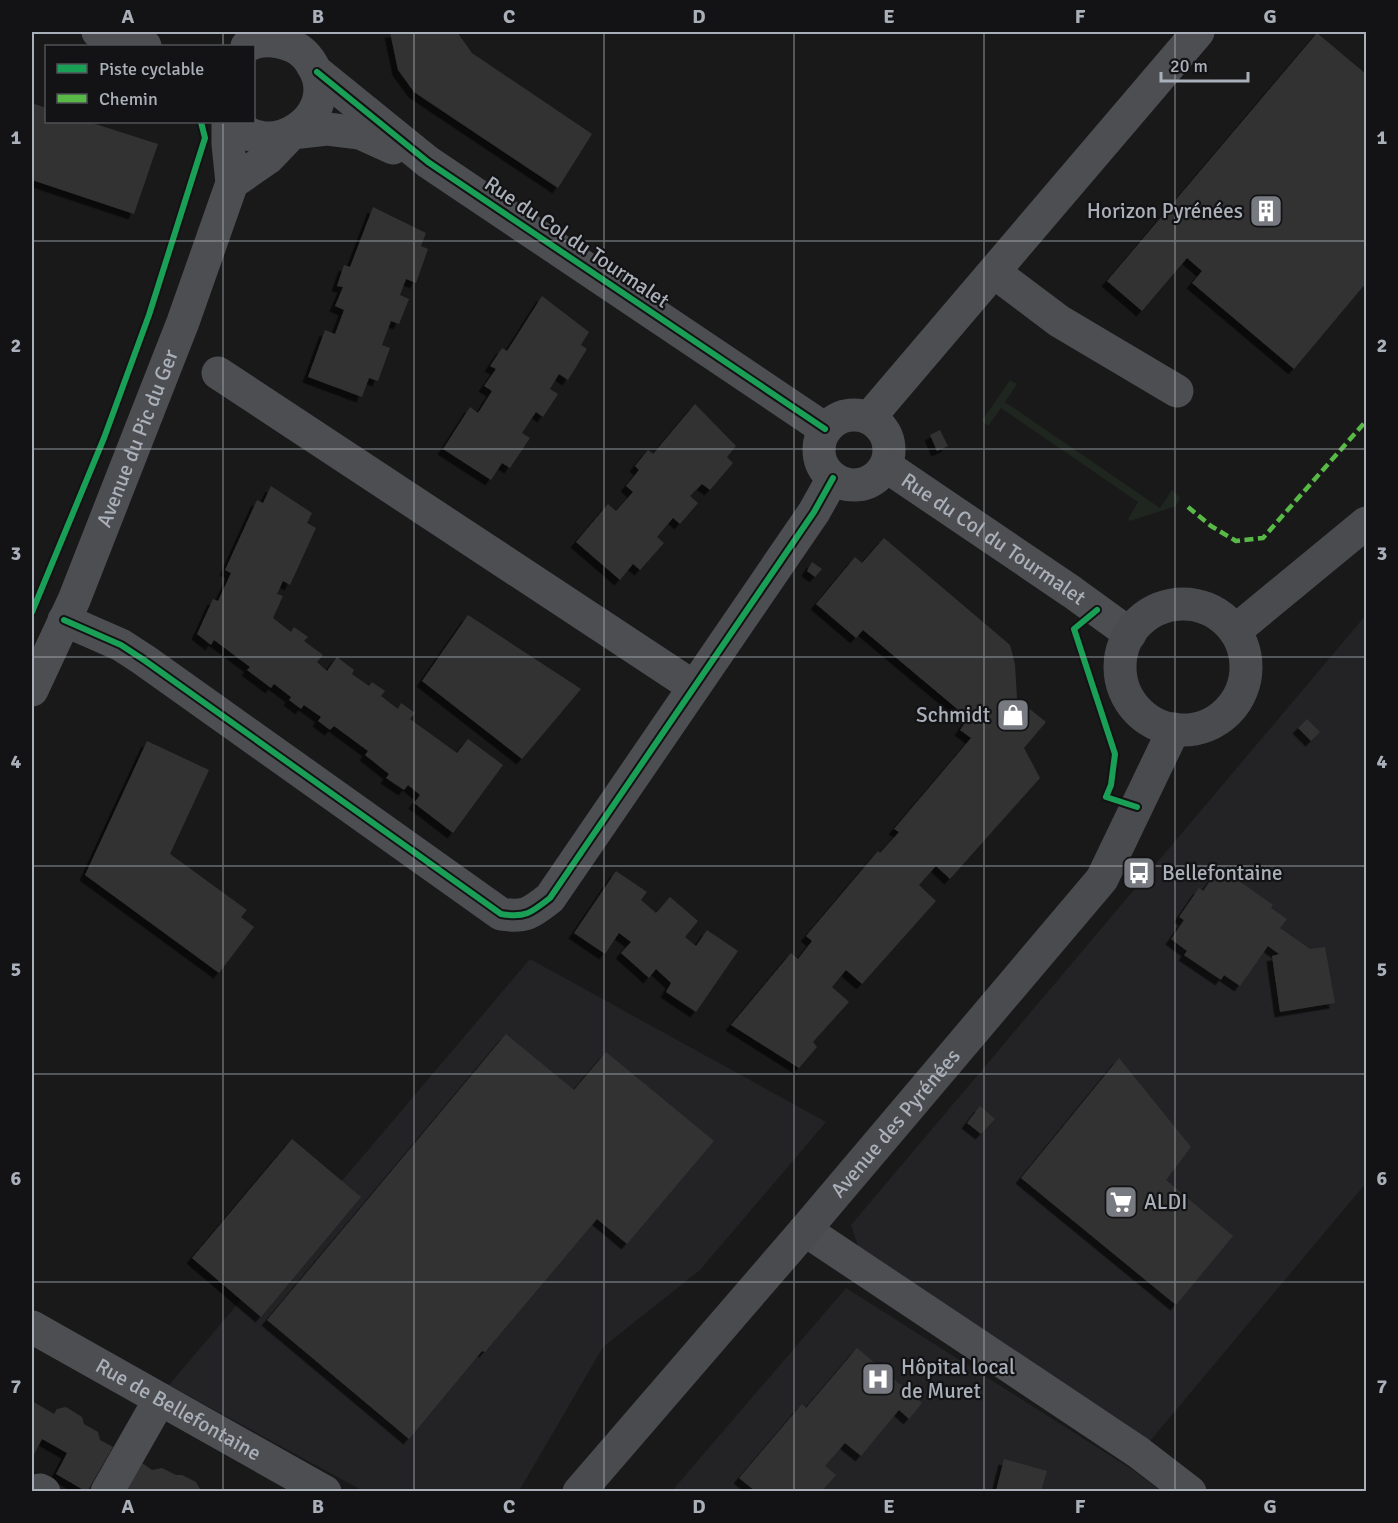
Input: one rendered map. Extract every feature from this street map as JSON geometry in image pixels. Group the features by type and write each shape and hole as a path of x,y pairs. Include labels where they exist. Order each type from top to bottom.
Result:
{"main road":[{"path":"1235,631 1366,523"},
{"path":"1190,604 1208,609 1223,618 1235,631 1242,643 1246,658 1246,672 1237,700 1222,716 1203,726 1174,729 1157,724 1142,714 1131,701 1123,685 1120,667 1123,650 1130,634 1141,620 1156,610 1173,605 1190,604"},
{"name":"Avenue des Pyrénées","path":"579,1491 805,1230 1102,879 1174,729"}],"street":[{"path":"98,32 142,45"},
{"path":"869,418 1198,32"},
{"name":"Rue du Col du Tourmalet","path":"253,41 282,42 310,54 428,162 825,429"},
{"path":"232,183 268,158 292,133 304,125 316,107 320,86 310,54"},
{"name":"Avenue du Pic du Ger","path":"32,690 64,620 183,322 232,183 228,123"},
{"name":"Rue du Col du Tourmalet","path":"235,123 249,134 263,138 278,138 292,133 327,129 360,133 428,162"},
{"path":"994,272 1059,321 1177,391"},
{"path":"218,373 694,687"},
{"path":"852,415 869,418 884,431 889,442 890,454 886,466 868,483 856,486 844,484 824,469 819,458 819,446 825,429 840,417 852,415"},
{"name":"Rue du Col du Tourmalet","path":"886,466 1130,634"},
{"path":"64,620 121,645 501,914 518,917 533,911 550,898 814,512 833,478"},
{"path":"805,1230 1138,1452 1190,1491"},
{"name":"Rue de Bellefontaine","path":"32,1327 324,1491"},
{"path":"107,1491 160,1399"}],"shaded area":[{"path":"1010,380 1017,384 1005,402 1160,508 1172,490 1180,498 1176,506 1130,521 1128,519 1138,502 1001,408 988,426 982,421"},
{"path":"1366,615 1366,1183 1150,1441 861,1255 851,1225"},
{"path":"530,959 826,1122 700,1270 603,1347 519,1491 363,1491 169,1385"},
{"name":"Hôpital local de Muret","path":"846,1288 1133,1470 1161,1491 671,1492"}],"building":[{"path":"390,32 457,32 472,53 592,134 558,188 414,92 398,70"},
{"name":"Horizon Pyrénées","path":"1317,33 1366,74 1366,283 1294,369 1192,283 1202,271 1187,258 1142,311 1107,281"},
{"path":"32,103 45,108 45,123 92,123 158,144 134,214 32,180"},
{"path":"373,207 426,233 421,246 428,249 416,283 406,279 400,295 409,299 399,324 391,321 382,345 390,348 378,381 369,378 362,397 308,377 325,330 335,334 344,310 335,306 343,287 337,286 344,265 350,267"},
{"path":"542,296 589,332 581,345 587,349 568,380 559,374 550,389 558,394 543,417 536,412 522,433 530,438 510,468 502,463 491,480 443,449 470,407 478,413 492,391 484,386 496,369 490,366 502,348 507,351"},
{"path":"695,404 736,446 727,457 733,463 710,490 702,484 690,496 698,503 680,524 673,518 657,537 664,543 640,570 633,564 620,580 576,542 608,504 616,511 633,492 626,486 639,470 635,466 648,450 653,454"},
{"path":"940,430 948,446 937,451 930,435"},
{"path":"271,486 312,513 307,523 316,528 290,585 283,581 277,594 283,596 273,618 291,632 294,627 308,637 304,641 323,655 317,662 327,671 337,657 354,670 352,674 369,686 372,682 385,691 381,696 398,709 401,703 415,713 410,719 457,753 468,739 503,765 453,833 414,803 420,795 408,785 404,790 386,778 389,774 365,755 368,751 334,726 330,730 318,721 321,717 304,705 301,709 289,700 291,697 274,684 271,688 247,670 250,667 214,640 211,645 197,634 213,599 218,601 231,573 225,570 257,500 263,503"},
{"path":"884,538 1010,645 1015,664 1017,699 1046,722 1024,748 1040,778 950,879 936,866 919,885 936,901 862,984 846,970 832,987 849,1002 813,1042 817,1047 799,1068 731,1025 791,953 798,959 812,941 806,936 878,851 880,853 899,832 894,829 971,738 960,730 968,718 863,630 856,638 816,604 855,557 862,563"},
{"path":"812,562 822,569 815,577 807,571"},
{"path":"468,615 581,689 522,759 422,681"},
{"path":"1307,719 1320,732 1311,741 1298,728"},
{"path":"147,741 209,770 170,854 247,910 241,917 254,927 219,973 85,875"},
{"path":"616,871 647,892 641,900 656,913 670,897 698,921 685,937 696,946 707,930 738,951 696,1012 666,992 671,983 656,969 649,978 621,953 631,942 619,933 605,954 574,933"},
{"path":"1217,871 1233,882 1235,878 1273,905 1271,908 1287,919 1280,928 1310,949 1325,947 1335,1003 1280,1012 1272,956 1279,954 1268,946 1240,986 1224,975 1221,980 1184,955 1187,951 1171,939 1184,920 1179,917 1199,888 1203,891"},
{"path":"506,1034 574,1090 606,1052 714,1141 627,1244 597,1219 409,1439 267,1320"},
{"path":"1119,1058 1191,1147 1166,1180 1233,1236 1176,1305 1021,1178"},
{"path":"980,1106 995,1119 981,1134 967,1123"},
{"path":"292,1139 361,1197 261,1317 192,1258"},
{"path":"857,1348 922,1403 909,1419 899,1410 861,1456 845,1443 825,1466 836,1475 822,1491 755,1491 739,1478 802,1404 806,1408"},
{"path":"32,1401 54,1414 57,1409 66,1407 82,1417 84,1424 98,1432 100,1440 113,1447 87,1492 56,1474 67,1453 42,1439 32,1458"},
{"path":"1004,1459 1047,1471 1041,1491 996,1491"},
{"path":"142,1463 152,1470 162,1468 176,1475 182,1475 196,1482 201,1491 126,1491"}],"marked path":[{"path":"1188,507 1211,526 1236,541 1263,538 1366,421"}],"cycle path":[{"path":"317,72 428,162 825,429"},
{"path":"32,612 104,438 149,315 205,138 201,123"},
{"path":"64,620 121,645 144,660 501,914 522,915 550,898 814,512 833,478"},
{"path":"1097,610 1074,629 1115,754 1111,785 1106,797 1137,807"}],"place":[{"name":"Horizon Pyrénées","path":"1266,211"},
{"name":"Schmidt","path":"1013,715"},
{"name":"Bellefontaine","path":"1139,873"},
{"name":"ALDI","path":"1121,1202"},
{"name":"Hôpital local de Muret","path":"878,1379"}]}
